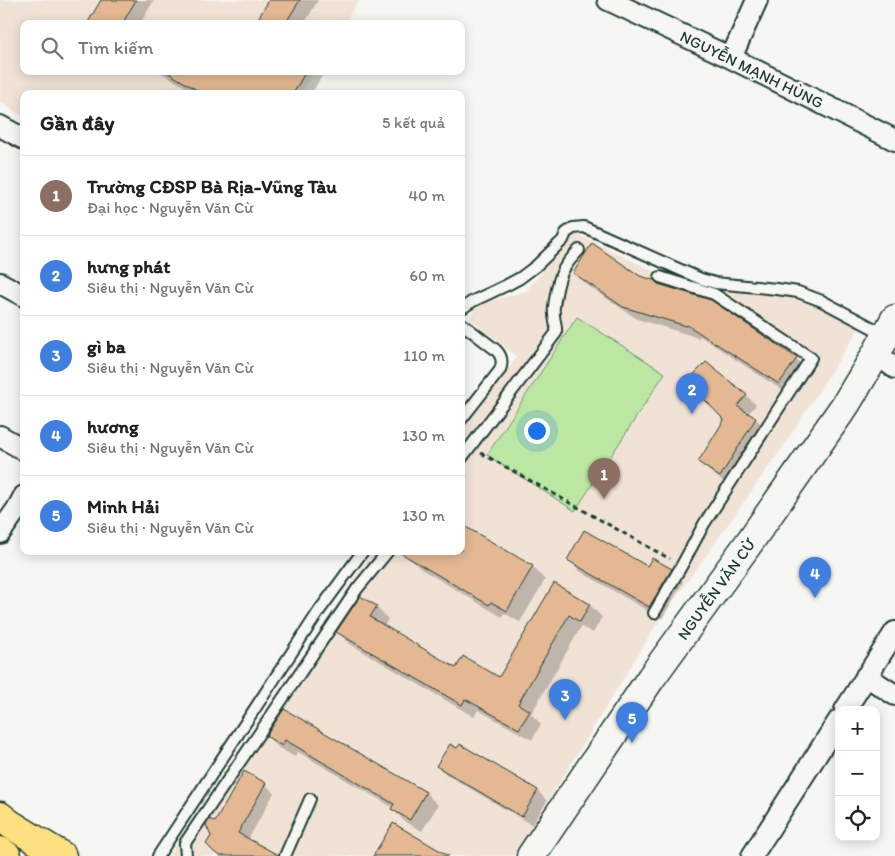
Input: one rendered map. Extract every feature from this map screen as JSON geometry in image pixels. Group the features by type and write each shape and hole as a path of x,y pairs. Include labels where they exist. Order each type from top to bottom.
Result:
{"main road":[{"name":"NGUYỄN VĂN CỪ","path":"531,856 651,678 751,540 888,344"},
{"path":"0,816 62,856"},
{"path":"0,851 7,856"}],"street":[{"name":"NGUYỄN MẠNH HÙNG","path":"608,0 731,58 895,140"},
{"path":"731,58 757,0"},
{"path":"0,126 20,137"},
{"path":"0,282 20,294"},
{"path":"0,436 20,448"},
{"path":"0,533 20,503"},
{"path":"847,706 895,632"},
{"path":"866,676 895,695"},
{"path":"752,856 835,726"}],"lane":[{"path":"465,306 520,278 536,266 563,240 566,233 573,228 584,227 701,279 715,283 798,292 822,302 888,344"},
{"path":"465,454 556,333 554,313 559,276 579,250"},
{"path":"654,613 704,524 811,358 714,294 660,277"},
{"path":"465,326 500,354 502,365 465,415"},
{"path":"158,856 319,611 360,555"},
{"path":"186,856 186,843 347,603 385,555"},
{"path":"285,856 310,799"}],"path":[{"path":"470,447 682,565"}],"shaded area":[{"path":"0,0 359,0 346,20 20,20 20,75 313,75 303,90 20,90 20,114 0,102"},
{"path":"575,233 656,272 716,288 801,298 841,313 861,325 783,447 657,624 513,856 168,856 371,555 465,555 465,428 517,357 470,319 477,305 526,291"}],"green space":[{"path":"577,317 665,373 575,511 487,455"}],"building":[{"path":"101,0 136,0 124,20 89,20"},
{"path":"269,0 300,0 288,20 257,20"},
{"path":"172,75 304,75 295,90 197,90"},
{"path":"592,243 640,276 654,280 658,284 711,300 797,358 779,384 687,325 623,307 573,273"},
{"path":"706,362 747,395 737,406 756,418 720,477 698,462 724,420 687,381"},
{"path":"465,526 533,566 507,611 491,602 489,605 404,555 465,555"},
{"path":"584,530 647,566 652,558 672,569 649,607 567,560"},
{"path":"554,583 590,604 580,622 569,615 518,704 530,711 519,729 465,699 462,705 336,632 360,596 377,606 370,617 456,668 463,656 499,677"},
{"path":"284,709 426,792 410,820 391,809 394,804 285,740 282,746 266,736"},
{"path":"450,744 457,748 460,744 538,790 522,817 436,766"},
{"path":"244,771 266,783 238,833 278,856 220,856 206,844 211,836 206,825 210,819 215,822"},
{"path":"393,823 449,856 373,856"}],"place":[{"name":"hưng phát","path":"692,414"},
{"name":"Trường CĐSP Bà Rịa-Vũng Tàu","path":"604,499"},
{"name":"hương","path":"815,598"},
{"name":"gì ba","path":"565,720"},
{"name":"Minh Hải","path":"632,743"}]}
